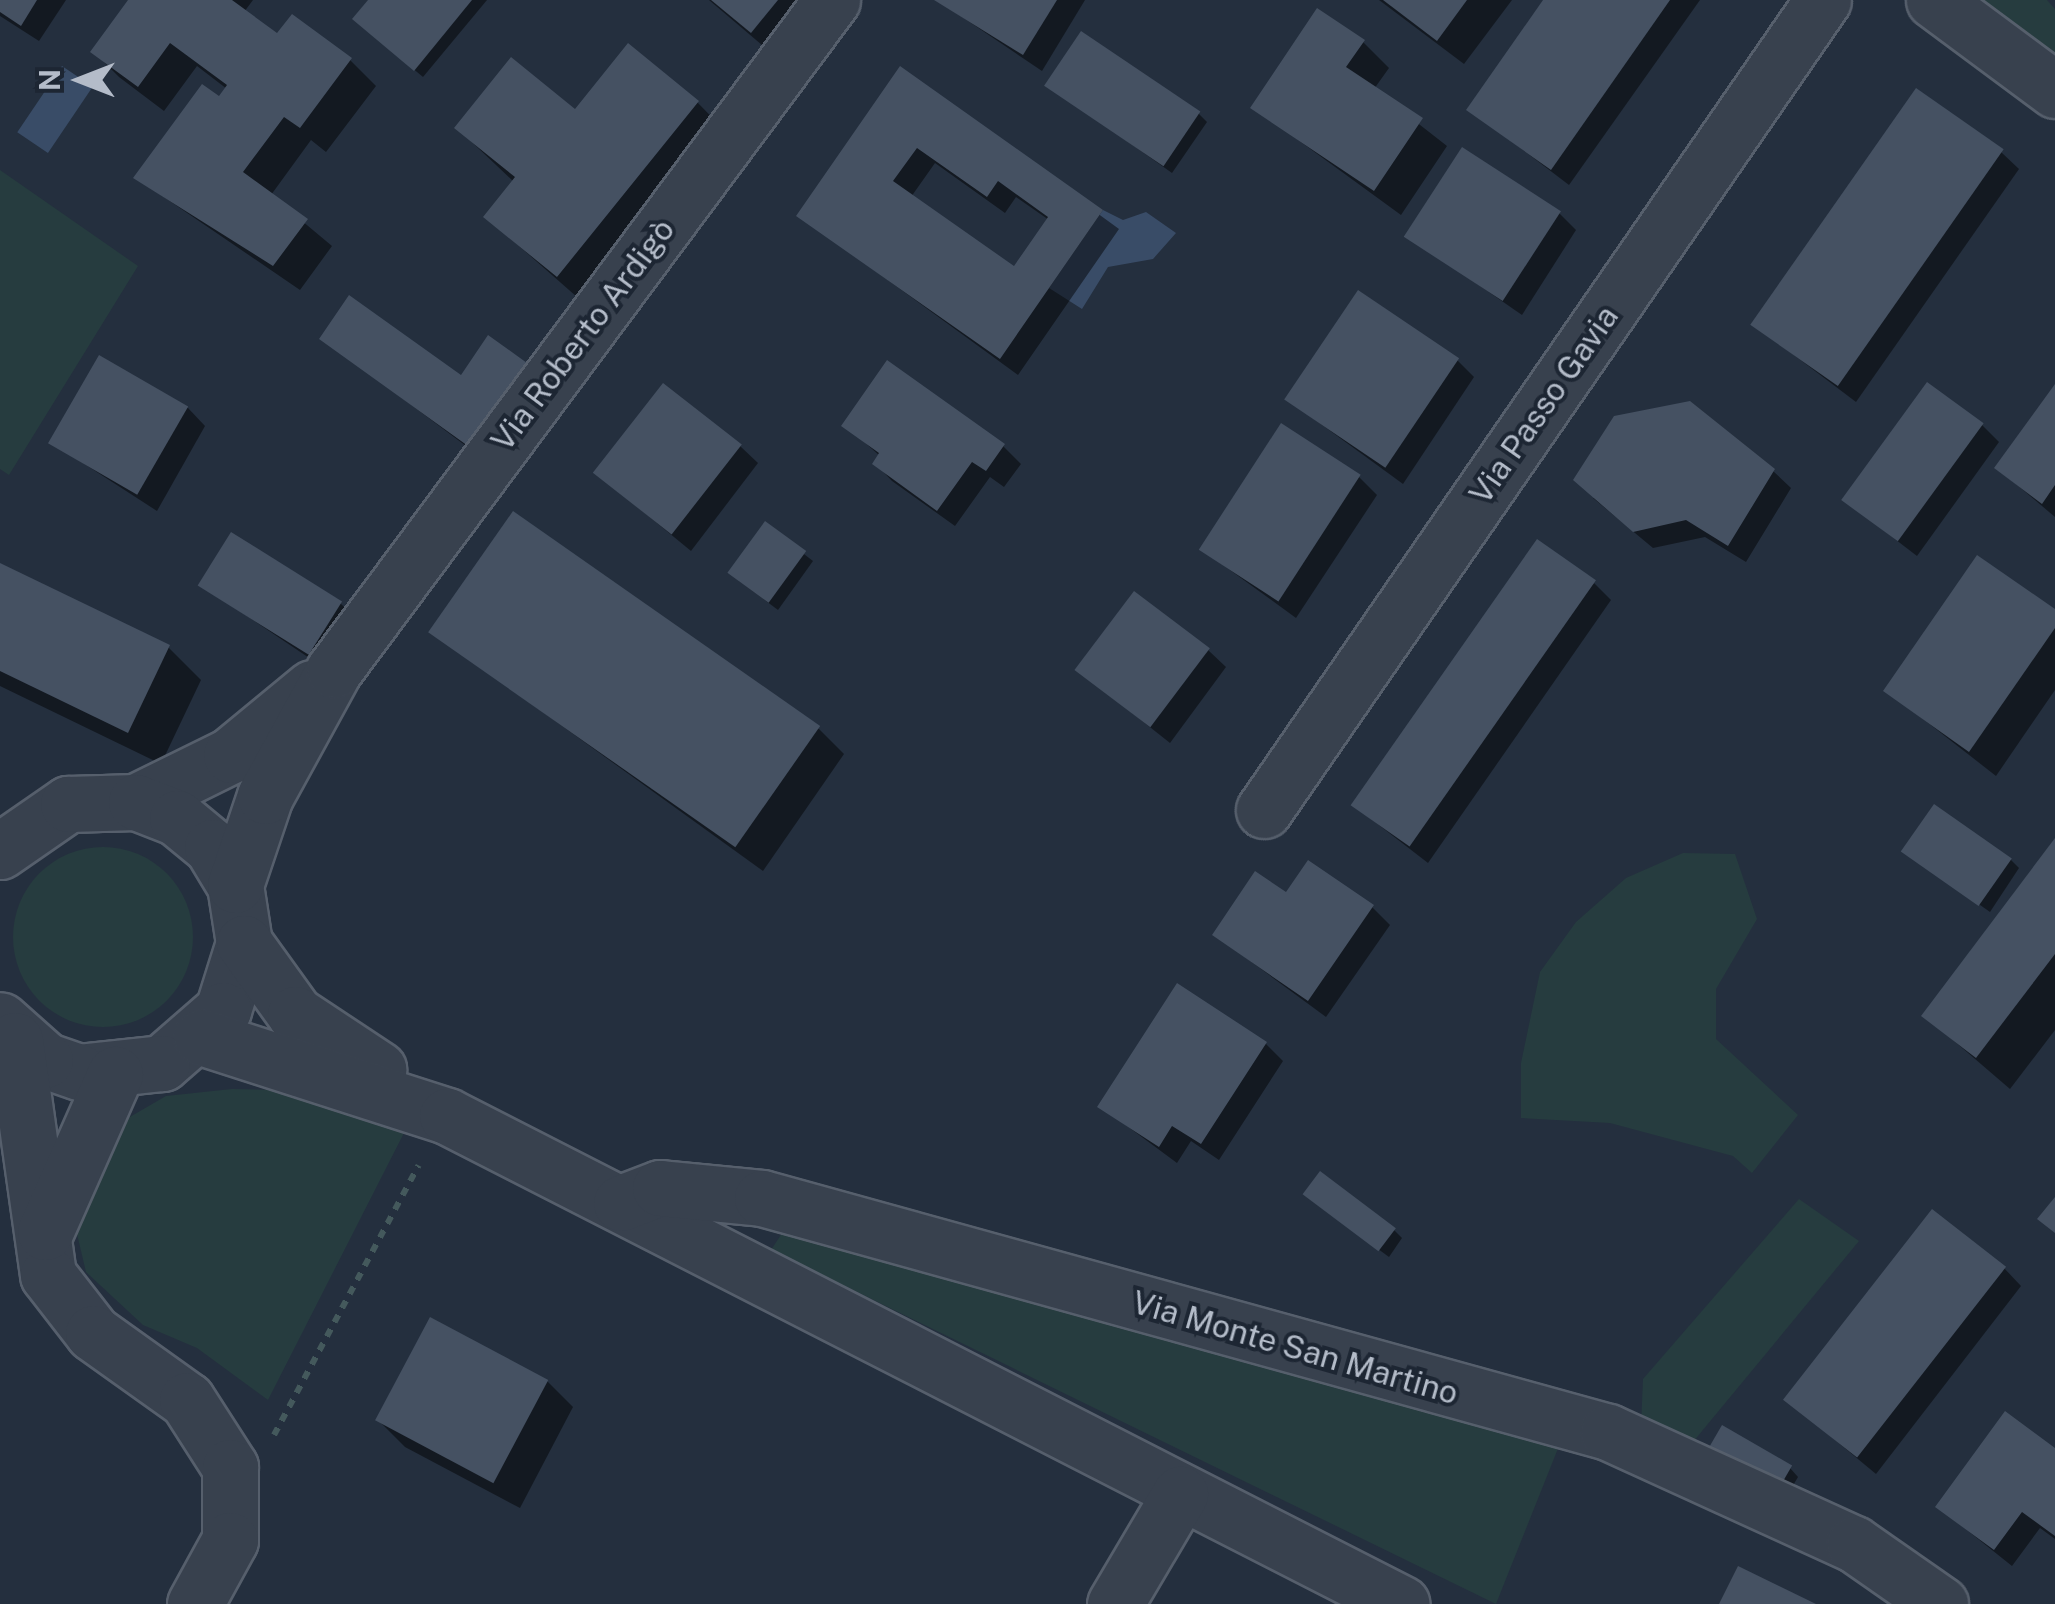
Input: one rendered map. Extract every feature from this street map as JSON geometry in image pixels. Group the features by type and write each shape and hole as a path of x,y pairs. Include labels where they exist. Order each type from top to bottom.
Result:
{"street":[{"name":"Via Roberto Ardigò","path":"235,886 266,796 334,670 832,0"},
{"name":"Via Passo Gavia","path":"1264,810 1823,0"},
{"path":"1934,0 2055,90"},
{"name":"Via Roberto Ardigò","path":"136,802 230,755 334,670"},
{"path":"8,1030 79,1072 115,1074 162,1063 201,1037 238,978 244,944 235,886 212,847 177,818 136,802 102,798 12,829"},
{"path":"244,944 295,1014 447,1116 1180,1494 1402,1604"},
{"path":"8,1030 41,1244 69,1304 187,1400 230,1467 230,1540 194,1604"},
{"path":"201,1037 447,1116"},
{"path":"41,1244 69,1162 115,1074"},
{"name":"Via Monte San Martino","path":"620,1203 660,1188 762,1198 1608,1432 1854,1544 1940,1604"},
{"path":"1116,1604 1180,1494"}],"path":[{"path":"230,1467 283,1428 447,1116"}],"green space":[{"path":"1979,0 2047,0 2055,9 2055,56"},
{"path":"0,170 138,266 9,475 0,469"},
{"path":"103,847 138,854 167,873 186,902 193,937 186,972 167,1001 138,1020 103,1027 68,1020 39,1001 20,972 13,937 20,902 39,873 68,854"},
{"path":"1683,853 1735,854 1757,919 1716,989 1716,1039 1798,1115 1752,1173 1733,1156 1610,1123 1521,1118 1521,1063 1540,972 1576,922 1626,878"},
{"path":"232,1089 279,1090 406,1129 268,1400 197,1348 143,1325 86,1272 72,1213 116,1125 166,1096"},
{"path":"1799,1199 1859,1241 1688,1448 1641,1426 1643,1379"},
{"path":"788,1224 1561,1441 1496,1604 771,1250"}],"water":[{"path":"62,66 93,87 48,153 17,132"},
{"path":"1103,210 1123,220 1146,212 1176,233 1153,259 1108,267 1082,309 1049,288"}],"building":[{"path":"0,0 37,0 21,26 0,12"},
{"path":"128,0 232,0 277,33 292,14 352,58 300,128 284,117 243,172 308,219 273,266 133,178 202,84 219,96 227,85 170,43 138,87 90,52"},
{"path":"368,0 472,0 414,71 352,19"},
{"path":"711,0 778,0 751,33"},
{"path":"934,0 1057,0 1023,55"},
{"path":"1383,0 1467,0 1437,41"},
{"path":"1543,0 1670,0 1551,170 1466,110"},
{"path":"1317,8 1365,40 1346,67 1423,118 1374,191 1250,108"},
{"path":"1081,31 1200,112 1163,166 1044,86"},
{"path":"628,43 699,101 557,277 483,217 515,177 454,128 511,57 575,109"},
{"path":"900,66 1103,210 1000,359 796,216","holes":["917,148 987,197 998,181 1048,217 1014,266 893,181"]},
{"path":"1916,88 2004,149 1838,386 1750,325"},
{"path":"1462,147 1561,211 1503,301 1404,237"},
{"path":"1358,290 1459,358 1385,468 1284,399"},
{"path":"349,295 461,375 488,335 527,363 468,446 319,339"},
{"path":"99,355 188,406 137,495 48,443"},
{"path":"887,360 1005,444 986,471 972,462 937,511 872,464 879,453 841,426"},
{"path":"1927,382 1984,423 1898,541 1841,500"},
{"path":"663,383 742,445 672,534 593,473"},
{"path":"2055,384 2055,485 2042,504 1994,468"},
{"path":"1690,401 1775,469 1728,546 1686,520 1633,532 1573,480 1614,416"},
{"path":"1281,423 1361,475 1278,601 1199,550"},
{"path":"513,511 820,726 735,847 428,632"},
{"path":"765,521 806,551 769,603 727,573"},
{"path":"231,532 342,601 309,655 198,585"},
{"path":"1537,539 1596,580 1410,847 1351,805"},
{"path":"1977,555 2055,609 2055,628 1969,752 1883,691"},
{"path":"0,563 170,645 128,733 0,671"},
{"path":"1134,591 1210,648 1150,727 1074,670"},
{"path":"1934,804 2012,858 1979,906 1901,852"},
{"path":"2055,838 2055,954 1976,1058 1921,1016"},
{"path":"1308,860 1374,905 1308,1001 1212,935 1255,871 1286,892"},
{"path":"1177,983 1267,1042 1201,1144 1172,1126 1159,1147 1097,1107"},
{"path":"1320,1171 1396,1228 1378,1251 1303,1194"},
{"path":"2055,1197 2055,1233 2037,1219"},
{"path":"1932,1209 2006,1267 1857,1458 1783,1400"},
{"path":"430,1317 548,1380 493,1483 375,1420"},
{"path":"2005,1411 2055,1448 2055,1536 2022,1512 1994,1550 1935,1507"},
{"path":"1722,1425 1792,1466 1777,1492 1706,1452"},
{"path":"1738,1566 1816,1604 1719,1604"}]}
